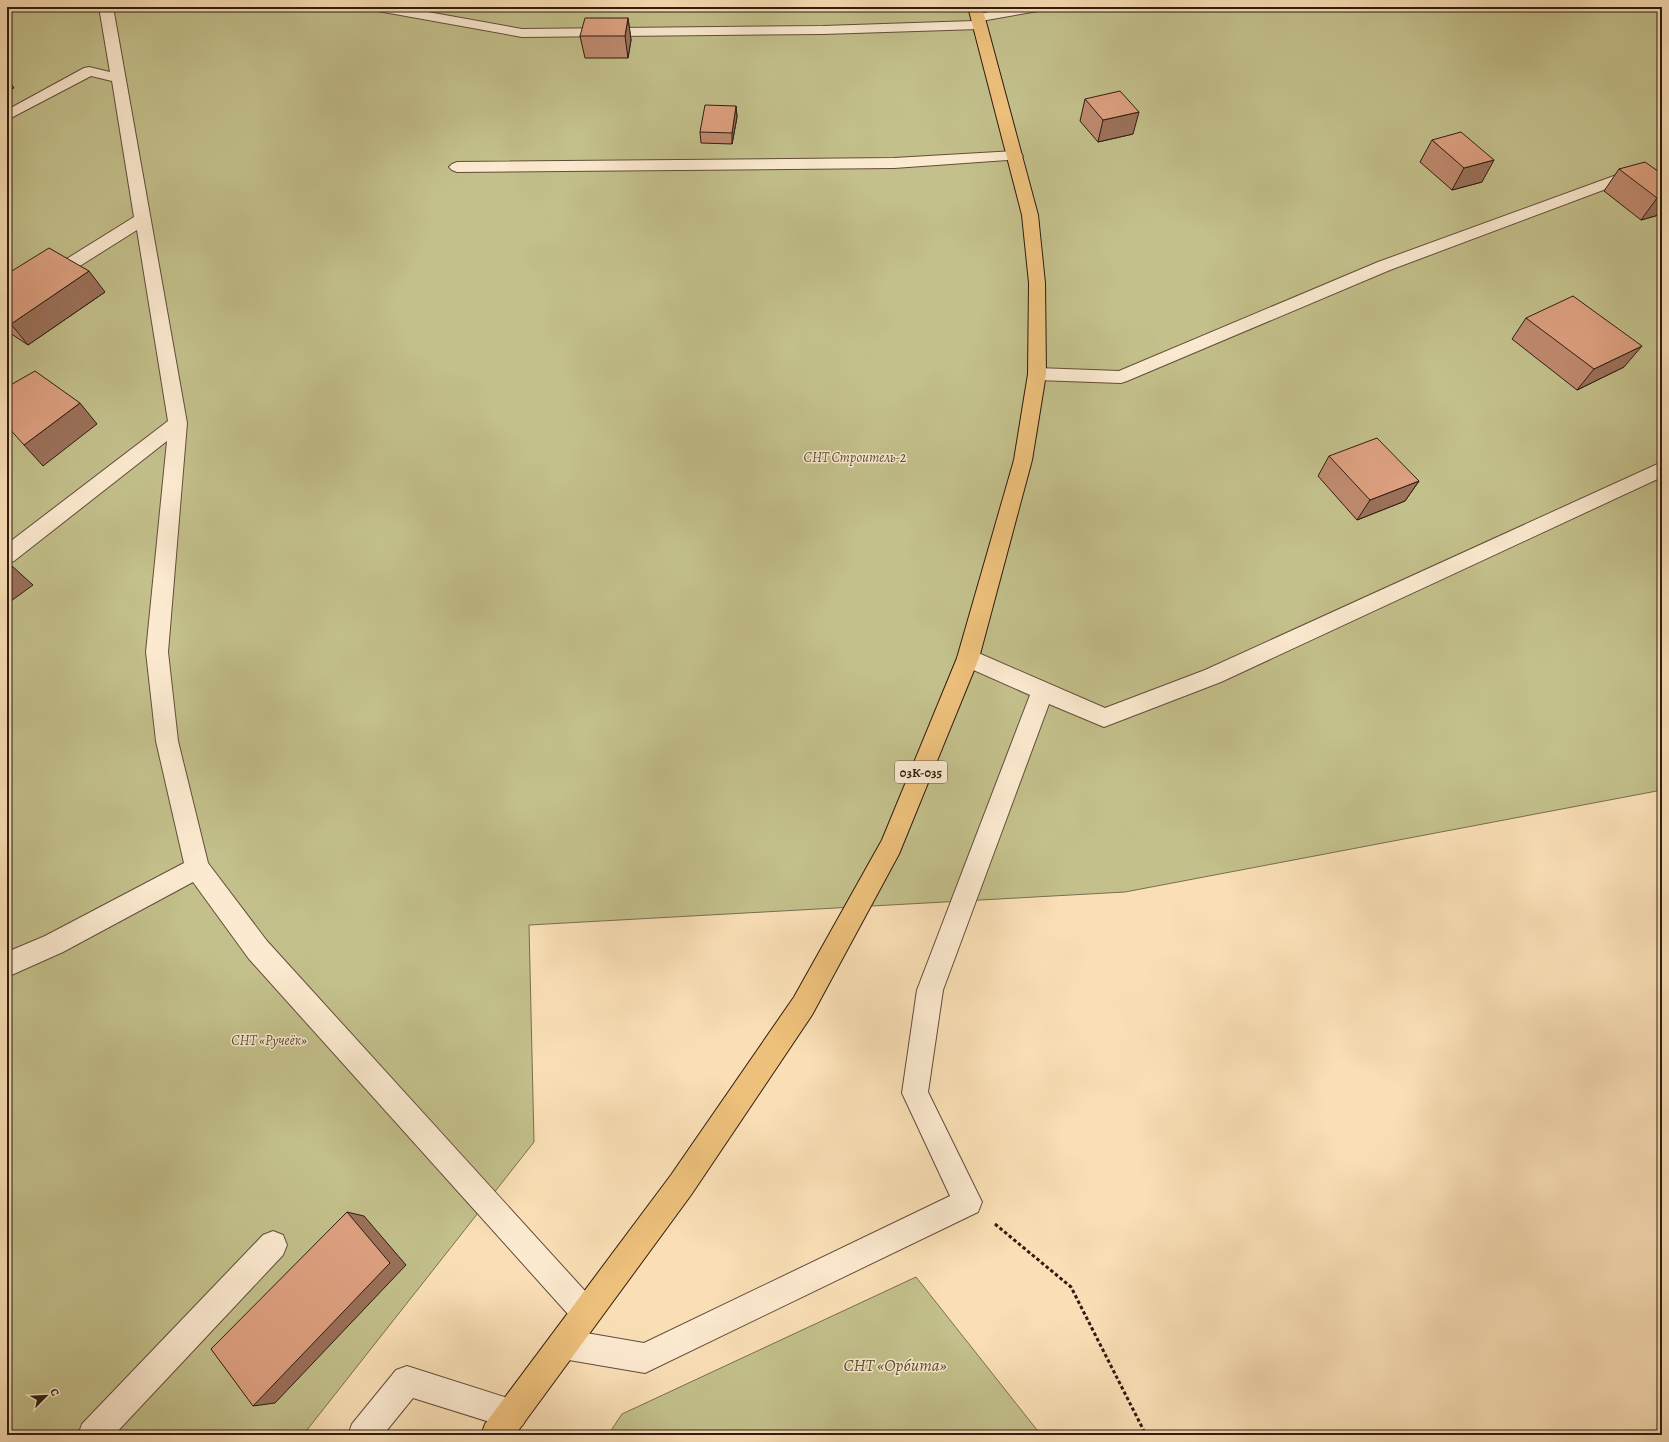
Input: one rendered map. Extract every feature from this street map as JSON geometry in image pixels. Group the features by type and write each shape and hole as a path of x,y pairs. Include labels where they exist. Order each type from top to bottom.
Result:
{"main road":[{"name":"03К-035","path":"504,1424 681,1185 803,1006 891,846 968,658 1023,460 1037,374 1037,283 1031,223 1015,156 977,17"}],"lane":[{"path":"106,7 178,423 157,652 167,741 197,868 258,950 586,1313"},
{"path":"378,7 522,33 823,30 977,17 1038,7"},
{"path":"7,116 89,71 118,78"},
{"path":"457,167 894,163 1015,156"},
{"path":"1037,374 1121,377 1384,266 1633,174"},
{"path":"7,304 143,219"},
{"path":"7,556 178,423"},
{"path":"968,658 1104,718 1213,676 1662,469"},
{"path":"563,1344 645,1358 968,1202 914,1093 930,990 1043,691"},
{"path":"7,965 54,944 197,868"},
{"path":"93,1435 273,1245"},
{"path":"363,1435 407,1381 504,1424"}],"path":[{"path":"968,1202 1071,1287 1146,1435"}],"green space":[{"name":"СНТ Строитель-2","path":"7,7 1662,7 1662,790 1125,892 529,925 534,1142 303,1435 7,1435"},
{"name":"СНТ «Орбита»","path":"916,1277 1041,1435 608,1435 622,1414"}],"building":[{"path":"585,18 628,18 625,36 580,36"},
{"path":"1120,91 1139,112 1103,120 1085,99"},
{"path":"705,105 736,106 732,133 700,132"},
{"path":"1461,132 1494,160 1464,168 1432,140"},
{"path":"1645,162 1662,174 1662,197 1657,198 1619,169"},
{"path":"49,248 89,271 11,324 7,322 7,274"},
{"path":"1573,296 1642,346 1594,369 1526,318"},
{"path":"35,371 80,403 24,445 7,426 7,387"},
{"path":"1377,438 1419,481 1370,500 1329,456"},
{"path":"7,562 12,566 7,570"},
{"path":"347,1212 390,1263 253,1406 211,1349"}],"park label":[{"name":"СНТ «Ручеёк»","path":"269,1040"}]}
